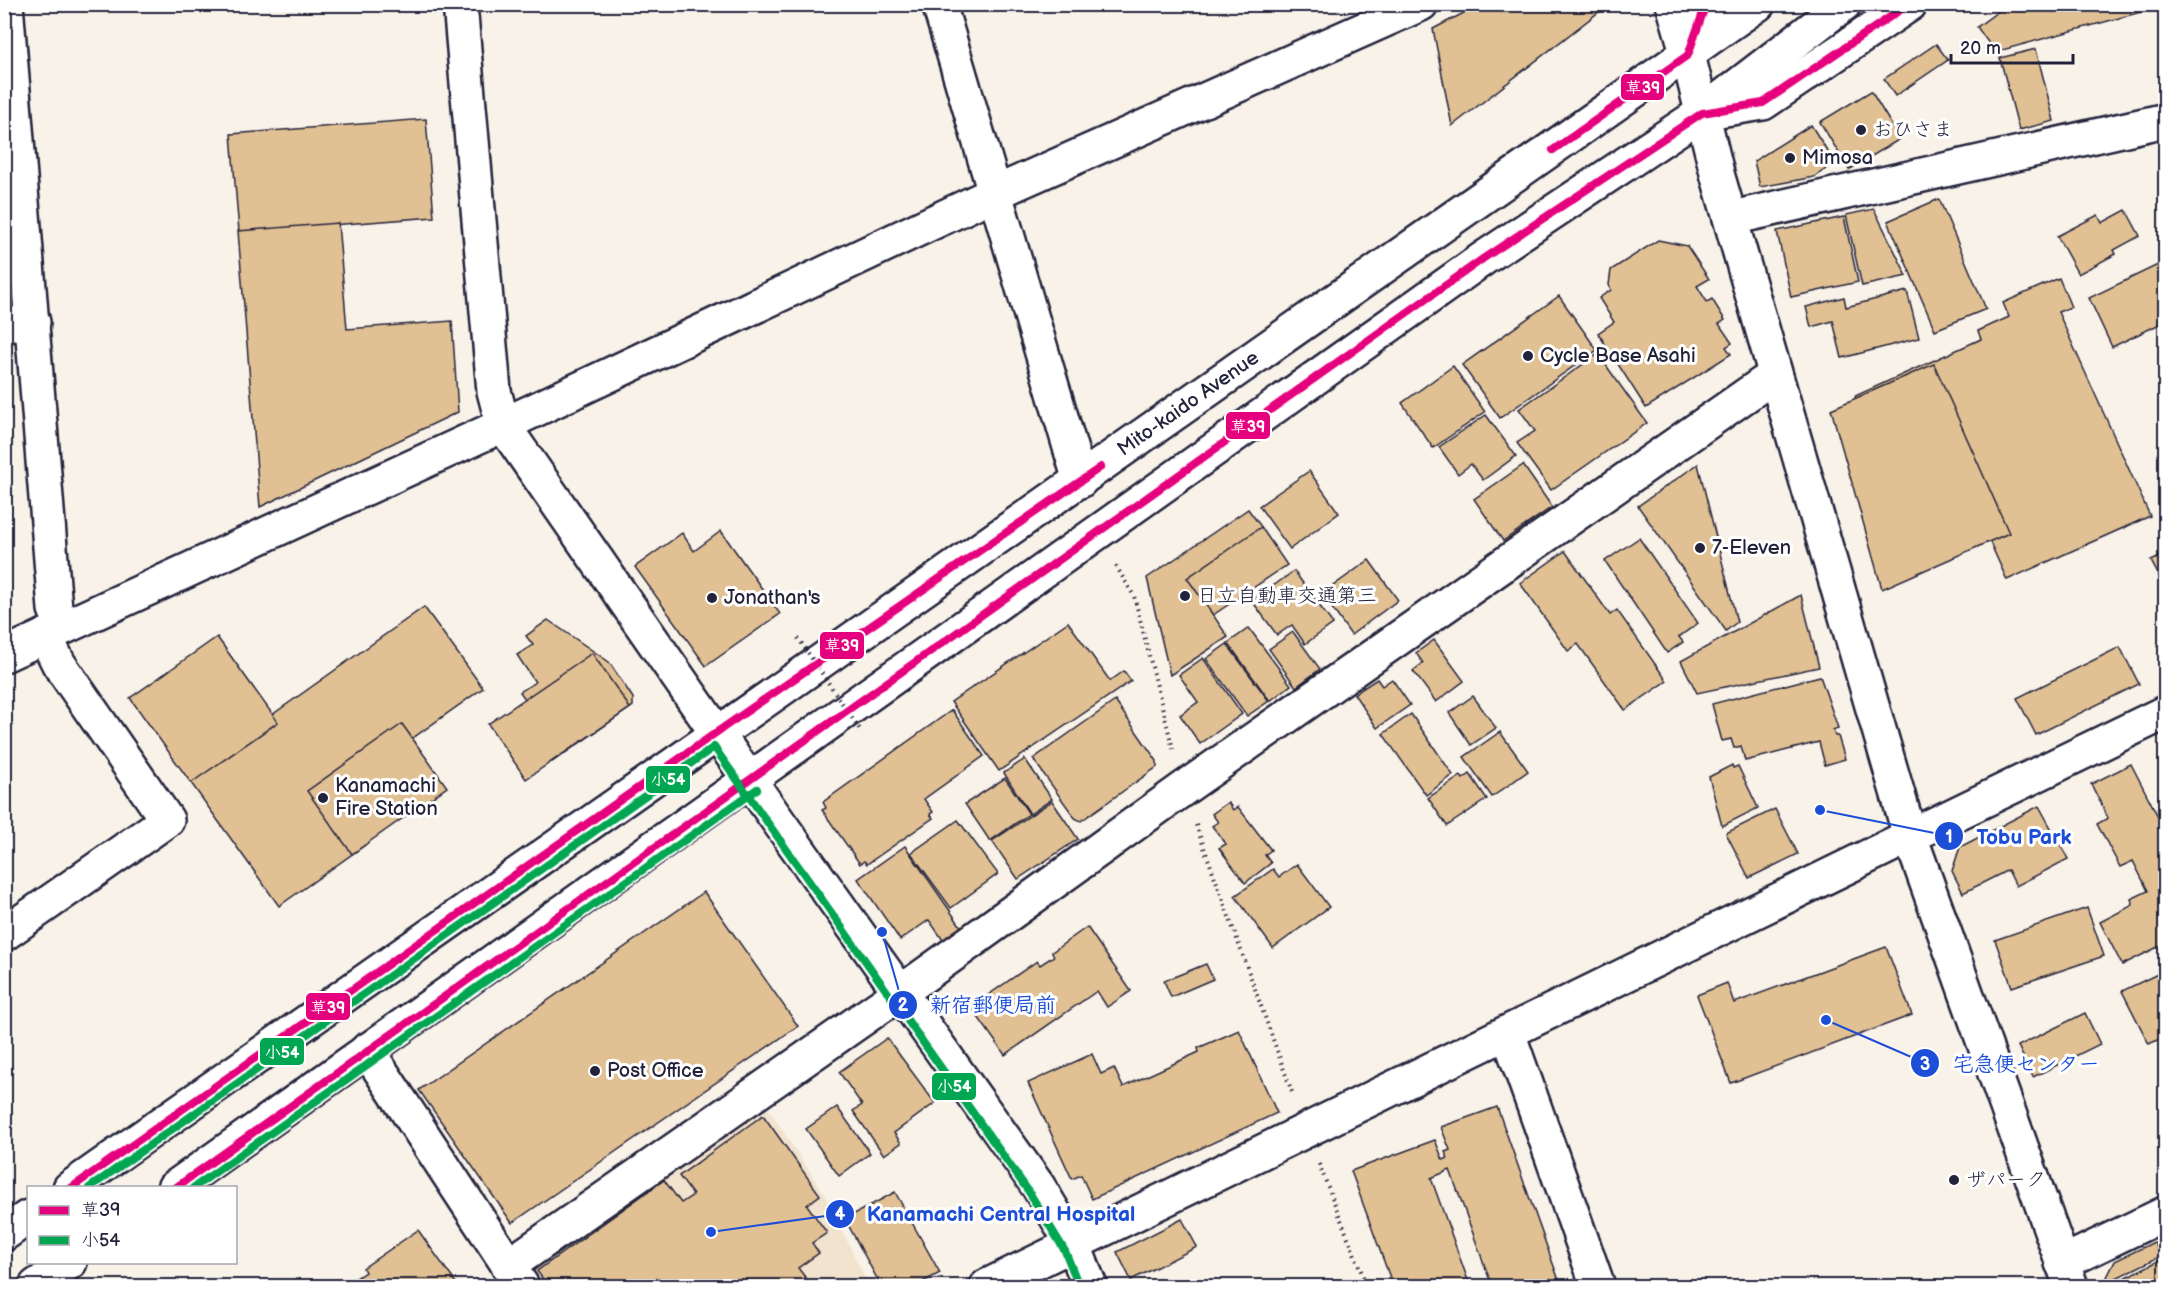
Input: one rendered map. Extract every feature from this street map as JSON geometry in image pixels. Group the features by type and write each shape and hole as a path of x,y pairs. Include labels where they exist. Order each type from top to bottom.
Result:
{"main road":[{"path":"4,934 167,820 59,664 54,632 55,609 19,323 6,4"},
{"path":"460,4 494,391 503,425 1038,1186 1074,1245 1090,1287"},
{"path":"939,4 1080,481"},
{"path":"4,655 503,425 995,193 1421,4"},
{"path":"1672,4 1775,375 1910,836 2067,1275 2166,1213"},
{"path":"1688,55 1706,4"},
{"name":"Mito-kaido Avenue","path":"73,1186 1758,4"},
{"path":"177,1186 1484,258 1702,113 1844,4"},
{"path":"1702,113 1763,103 1910,4"},
{"path":"1732,218 2166,120"},
{"path":"367,1050 515,1276 901,992 1183,789 1775,375"},
{"path":"987,1287 2166,712"},
{"path":"1508,1033 1598,1287"},
{"path":"4,1234 27,1218"},
{"path":"36,1287 69,1264"}],"path":[{"path":"1115,566 1134,596 1183,789 1306,1131 1367,1287"},
{"path":"798,638 861,731"}],"shaded area":[{"path":"766,1105 825,1195 869,1286 537,1286 525,1269"}],"building":[{"path":"1481,4 1609,4 1452,126 1433,29"},
{"path":"2008,4 2162,4 2163,6 1995,52 1977,27"},
{"path":"1936,44 1948,60 1895,96 1884,79"},
{"path":"2036,49 2054,121 2019,130 2000,58"},
{"path":"1871,91 1900,139 1849,170 1820,122"},
{"path":"426,119 434,217 239,232 231,134"},
{"path":"1811,125 1835,163 1814,177 1760,187 1754,161"},
{"path":"1939,199 1986,309 1935,330 1888,221"},
{"path":"1874,209 1907,276 1862,286 1846,215"},
{"path":"2126,210 2140,236 2114,250 2116,254 2078,274 2057,236 2098,215 2102,223"},
{"path":"1844,217 1858,282 1791,297 1777,231"},
{"path":"338,223 347,329 452,321 458,412 260,507 238,231"},
{"path":"1658,240 1687,246 1709,279 1697,286 1707,302 1712,299 1725,320 1719,324 1732,343 1726,347 1731,354 1646,408 1598,333 1614,322 1599,298 1611,290 1609,285 1611,270"},
{"path":"2162,263 2166,271 2166,321 2112,347 2089,298"},
{"path":"2059,278 2071,307 2058,312 2150,516 2007,580 1969,496 1912,522 1855,396 1981,339 1978,331 2009,317 2003,303"},
{"path":"1907,291 1919,338 1842,358 1833,321 1811,327 1806,307 1844,297 1846,307"},
{"path":"1559,296 1597,350 1500,418 1462,365"},
{"path":"1598,354 1647,423 1551,490 1517,443 1535,431 1519,409"},
{"path":"1934,364 2009,533 1882,589 1831,409"},
{"path":"1453,366 1485,412 1433,448 1402,403"},
{"path":"1486,415 1516,456 1483,480 1471,464 1458,474 1439,447"},
{"path":"1698,464 1737,622 1726,631 1638,506"},
{"path":"1523,465 1552,507 1503,541 1474,499"},
{"path":"1309,471 1339,513 1290,549 1259,506"},
{"path":"1248,509 1262,528 1188,578 1228,637 1170,675 1147,578"},
{"path":"1261,527 1287,565 1213,615 1187,578"},
{"path":"721,531 780,614 706,666 635,567 682,533 694,551"},
{"path":"1639,538 1698,623 1679,637 1683,642 1667,653 1605,561"},
{"path":"1565,551 1610,615 1617,610 1667,681 1625,710 1578,644 1568,651 1520,583"},
{"path":"2166,554 2166,589 2151,561"},
{"path":"1369,560 1398,600 1351,635 1322,594"},
{"path":"1294,571 1333,624 1305,644 1292,625 1277,635 1252,601"},
{"path":"1801,595 1819,667 1697,693 1681,661"},
{"path":"424,607 483,688 330,797 365,845 279,906 186,776"},
{"path":"548,620 609,662 633,698 633,706 552,762 537,726 542,722 520,692 535,682 517,655 533,645 526,636"},
{"path":"1068,622 1110,681 1124,671 1131,681 999,771 951,702"},
{"path":"1249,628 1291,685 1270,701 1228,643"},
{"path":"1293,632 1320,669 1296,687 1269,649"},
{"path":"217,637 278,722 191,783 130,698"},
{"path":"1434,640 1464,681 1436,702 1413,671 1423,663 1416,653"},
{"path":"1227,644 1269,701 1247,716 1206,659"},
{"path":"2120,647 2139,684 2036,735 2017,698"},
{"path":"592,653 630,708 526,779 488,724"},
{"path":"1203,658 1242,714 1200,744 1180,715 1198,702 1179,675"},
{"path":"1820,676 1838,728 1833,730 1835,736 1838,736 1845,759 1825,765 1819,742 1745,761 1741,746 1734,748 1731,739 1722,741 1712,704"},
{"path":"1377,679 1382,686 1392,679 1410,705 1377,728 1354,694"},
{"path":"1473,696 1496,728 1471,745 1449,713"},
{"path":"1115,701 1157,761 1157,767 1081,821 1075,818 1033,759"},
{"path":"952,710 984,756 924,799 933,812 930,814 933,818 867,864 864,861 860,864 822,810 826,808 823,802"},
{"path":"1411,714 1453,775 1426,795 1383,734"},
{"path":"402,724 447,787 352,854 307,791"},
{"path":"1500,732 1528,771 1492,797 1464,757"},
{"path":"1025,759 1052,799 1030,814 1004,773"},
{"path":"2131,764 2166,832 2166,943 2122,965 2100,922 2133,905 2131,899 2148,891 2133,861 2120,867 2097,824 2108,818 2091,784"},
{"path":"1732,765 1733,768 1738,766 1758,808 1722,826 1709,777"},
{"path":"1470,774 1487,799 1447,826 1428,798 1461,776 1463,779"},
{"path":"1005,778 1029,814 990,841 965,804"},
{"path":"1052,801 1078,839 1018,879 992,841"},
{"path":"1228,802 1233,810 1238,807 1271,850 1265,855 1271,863 1245,883 1219,848 1226,844 1212,826 1218,822 1212,814"},
{"path":"2039,806 2068,859 2016,886 2008,870 1963,893 1952,871 1960,847"},
{"path":"1775,809 1798,854 1749,878 1726,833"},
{"path":"958,820 998,874 951,908 911,853"},
{"path":"905,846 962,928 943,940 929,920 900,940 858,879"},
{"path":"1297,864 1329,907 1273,948 1235,896 1273,869 1279,877"},
{"path":"704,892 798,1026 512,1223 419,1090"},
{"path":"2087,908 2104,956 2012,987 1995,940"},
{"path":"1087,927 1131,991 1107,1007 1097,991 1005,1055 971,1007 1037,961 1040,965 1054,956 1052,952"},
{"path":"1886,947 1912,1015 1731,1083 1697,995 1727,983 1734,1003"},
{"path":"1206,964 1213,979 1171,997 1164,981"},
{"path":"2166,970 2166,1036 2149,1044 2122,991"},
{"path":"2085,1013 2100,1044 2033,1077 2018,1046"},
{"path":"1239,1030 1277,1113 1092,1199 1081,1175 1072,1179 1028,1083 1092,1054 1101,1074 1114,1068 1123,1087 1199,1052 1198,1048"},
{"path":"887,1038 935,1103 894,1133 901,1143 884,1155 853,1111 862,1105 839,1072"},
{"path":"837,1107 870,1153 839,1176 806,1129"},
{"path":"1497,1107 1561,1286 1492,1286 1450,1170 1431,1178 1470,1286 1393,1286 1351,1171 1435,1140 1443,1160 1448,1158 1445,1152 1450,1150 1441,1127"},
{"path":"763,1115 820,1195 807,1205 827,1233 812,1243 819,1253 798,1268 812,1286 548,1286 537,1271 664,1180 681,1203 693,1195 679,1176"},
{"path":"895,1192 940,1273 915,1286 881,1286 845,1219"},
{"path":"1182,1219 1197,1247 1131,1280 1117,1252"},
{"path":"418,1230 458,1286 344,1286 365,1272 363,1268"},
{"path":"2154,1242 2161,1256 2108,1282 2106,1279 2115,1261"},
{"path":"2162,1259 2166,1265 2166,1286 2109,1286"}],"transit line":[{"name":"草39","path":"1553,150 1688,55 1706,4"},
{"name":"草39","path":"178,1186 1484,258 1702,113 1763,103 1909,4"},
{"name":"草39","path":"74,1186 717,732 1101,467"},
{"name":"小54","path":"92,1186 714,747 1029,1192 1065,1251 1079,1286"},
{"name":"小54","path":"196,1186 757,789"}],"place":[{"name":"おひさま","path":"1861,130"},
{"name":"Mimosa","path":"1790,158"},
{"name":"Cycle Base Asahi","path":"1528,356"},
{"name":"7-Eleven","path":"1700,548"},
{"name":"日立自動車交通第三","path":"1185,596"},
{"name":"Jonathan's","path":"712,598"},
{"name":"Kanamachi Fire Station","path":"323,798"},
{"name":"Tobu Park","path":"1820,810"},
{"name":"新宿郵便局前","path":"882,932"},
{"name":"宅急便センター","path":"1826,1020"},
{"name":"Post Office","path":"595,1071"},
{"name":"ザパーク","path":"1954,1180"},
{"name":"Kanamachi Central Hospital","path":"711,1232"}]}
